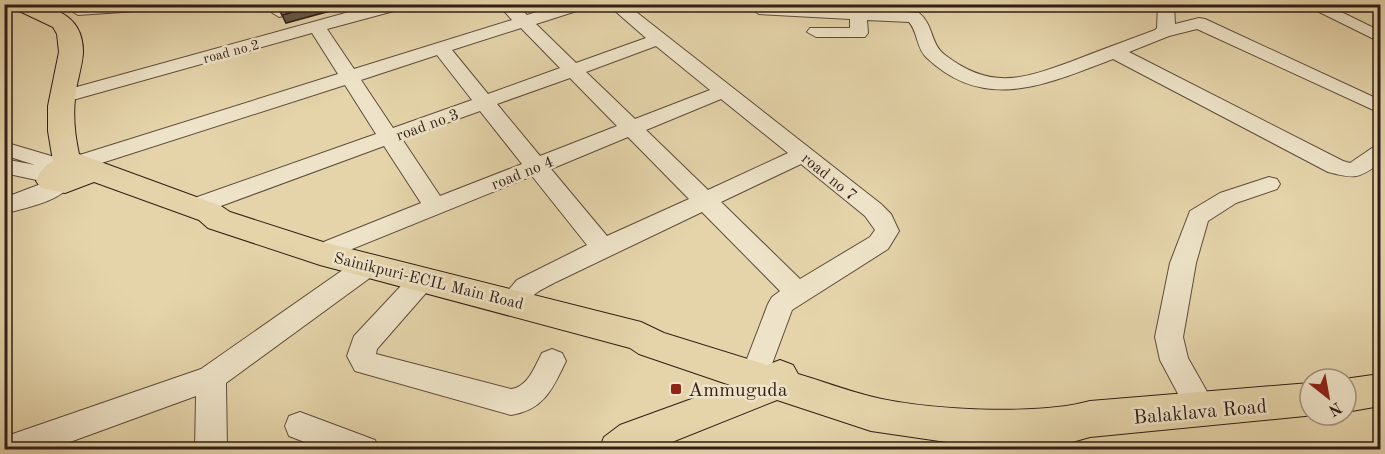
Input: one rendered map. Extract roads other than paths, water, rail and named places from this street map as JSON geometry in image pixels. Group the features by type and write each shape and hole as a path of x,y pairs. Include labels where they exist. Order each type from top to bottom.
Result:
{"main road":[{"path":"23,4 75,13 69,34 71,45 62,97 62,141 66,173"},
{"name":"Sainikpuri-ECIL Main Road","path":"66,173 200,220 207,214 320,253 512,300 641,336 652,344 787,380 870,414 921,423 960,426 1053,426 1078,424 1090,419"},
{"path":"619,450 634,438 787,380"},
{"path":"651,450 787,380"},
{"path":"1358,394 1380,390"},
{"name":"Balaklava Road","path":"1090,419 1298,401"}],"street":[{"path":"75,13 165,4"},
{"path":"279,12 308,4"},
{"name":"road no 2","path":"62,97 399,4"},
{"path":"506,4 798,293"},
{"path":"4,200 66,173 350,77 580,4"},
{"name":"road no 7","path":"615,4 804,154 883,220 887,231 879,243 781,303 777,310 787,380"},
{"path":"1164,32 1166,4"},
{"path":"1311,4 1380,37"},
{"path":"759,9 913,17 922,26 929,49 942,61 976,81 994,86 1036,81 1164,32 1199,23 1380,107"},
{"path":"816,32 859,33 858,13"},
{"path":"316,27 435,207"},
{"name":"road no 3","path":"207,214 389,137 659,39"},
{"path":"441,49 604,249"},
{"path":"1114,52 1336,167 1354,171 1380,153"},
{"name":"road no 4","path":"320,253 724,91"},
{"path":"4,148 66,173"},
{"path":"512,300 526,287 804,154"},
{"path":"4,166 66,173"},
{"path":"4,206 37,196 66,173"},
{"path":"1203,411 1174,360 1169,337 1183,263 1197,217 1228,198 1269,184"},
{"path":"7,450 195,386 210,378 369,265"},
{"path":"423,279 364,344 361,356 365,363 511,402 523,402 536,392 552,361"},
{"path":"210,378 211,450"},
{"path":"300,426 364,450"},
{"path":"998,450 1007,447 1016,450"}],"place":[{"name":"Ammuguda","path":"676,389"}]}
